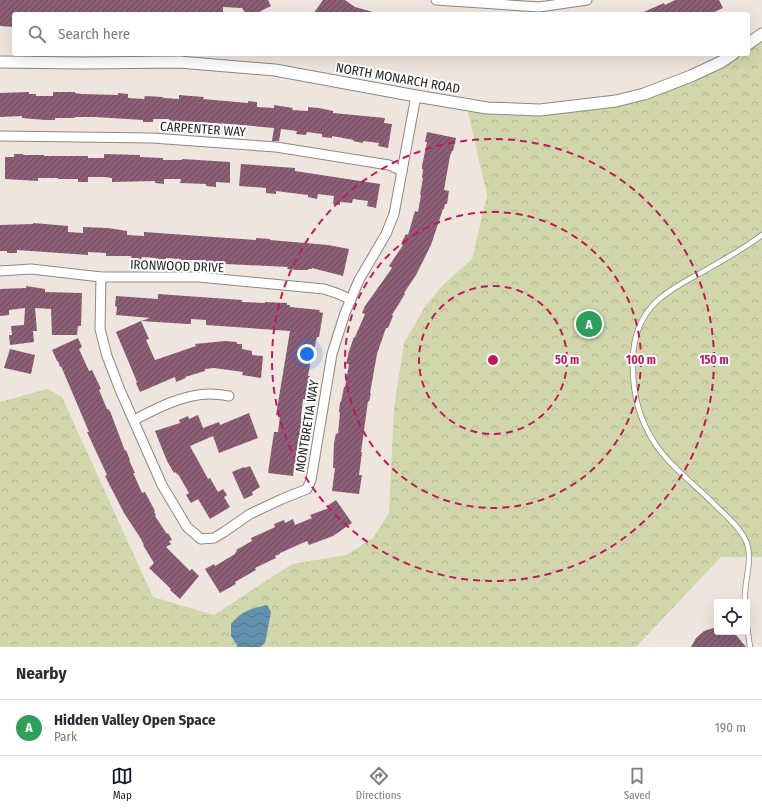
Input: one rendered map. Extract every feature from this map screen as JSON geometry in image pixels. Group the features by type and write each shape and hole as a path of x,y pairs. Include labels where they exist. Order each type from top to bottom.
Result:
{"street":[{"path":"436,0 539,7 587,0"},
{"path":"750,43 762,34"},
{"name":"NORTH MONARCH ROAD","path":"0,62 179,62 275,70 486,108 540,110 616,101 644,94 691,76 721,62 730,56"},
{"name":"MONTBRETIA WAY","path":"101,277 100,329 107,356 162,485 187,527 201,539 214,538 250,514 282,499 307,490 311,480 332,354 350,300 359,280 386,234 394,214 416,96"},
{"name":"CARPENTER WAY","path":"0,136 152,138 276,147 389,165 402,171"},
{"name":"IRONWOOD DRIVE","path":"0,271 31,269 101,277 198,278 324,289 339,294 350,300"},
{"path":"134,420 179,400 196,395 210,394 229,396"}],"lane":[{"path":"745,599 749,551 746,540 737,527 674,466 656,445 644,422 636,400 632,376 633,352 637,332 645,315 658,301 681,284 747,246 762,235"},
{"path":"748,635 750,647"}],"green space":[{"path":"762,34 762,557 721,557 636,647 0,647 0,402 47,389 62,397 153,597 214,615 292,564 346,555 373,538 389,513 394,408 404,343 426,305 444,284 472,259 487,195 466,104 487,108 616,101 728,56 750,56 750,43"}],"water":[{"path":"267,605 271,612 265,643 260,647 238,647 231,636 231,624 247,611"}],"building":[{"path":"0,0 268,0 271,6 259,12 245,12 242,8 223,7 223,12 12,12 12,27 0,26"},
{"path":"323,0 345,0 355,7 373,12 314,12"},
{"path":"675,0 719,0 723,8 714,12 644,12 664,3 665,5"},
{"path":"29,92 29,94 36,94 36,96 53,96 53,92 75,92 81,94 128,94 128,98 144,99 145,96 179,99 179,95 204,97 203,99 248,103 248,101 257,102 257,107 274,108 274,105 293,108 292,110 308,111 308,107 319,108 333,111 333,113 385,118 384,123 392,124 388,148 378,146 379,143 363,141 363,143 332,136 332,138 322,137 322,134 307,132 306,135 296,134 297,131 281,129 279,141 272,141 274,128 179,121 179,123 169,122 169,119 153,119 153,122 143,122 143,120 95,117 55,118 55,120 45,120 22,118 22,116 0,117 0,93"},
{"path":"427,132 456,138 453,151 450,156 444,190 449,191 447,204 445,204 443,209 431,245 416,275 392,315 393,316 388,328 386,328 377,354 371,393 369,402 368,401 361,452 359,475 362,475 359,494 332,491 335,468 333,468 334,443 336,433 338,434 340,402 345,387 349,364 346,364 349,351 365,314 362,313 365,306 392,268 389,266 403,245 401,244 406,234 408,235 415,211 418,212"},
{"path":"14,154 88,156 88,158 104,158 104,154 140,155 140,157 163,158 163,160 182,159 230,162 230,183 216,182 216,187 206,186 206,184 180,183 181,179 164,179 164,184 155,183 155,181 112,182 112,178 104,177 88,177 88,182 78,182 78,179 58,178 38,178 38,181 5,179 5,157 14,157"},
{"path":"241,164 295,168 295,171 380,184 376,208 367,206 368,201 353,199 352,203 340,202 340,205 333,204 334,196 318,194 317,199 308,197 308,195 276,191 276,194 266,193 266,188 239,186"},
{"path":"33,223 68,226 68,232 83,233 83,227 108,228 127,231 127,235 144,236 144,232 256,240 256,238 328,245 349,249 343,276 312,268 308,270 298,270 287,269 288,267 206,263 206,260 181,260 166,258 166,261 156,260 156,258 142,257 141,260 131,259 131,256 106,256 106,253 88,252 88,255 17,250 17,253 0,251 0,225"},
{"path":"26,286 45,289 45,292 82,293 81,326 78,326 77,335 52,335 51,309 35,308 37,331 33,331 34,342 10,345 9,335 12,335 11,326 24,325 25,308 9,310 9,315 0,316 0,289 26,288"},
{"path":"158,294 242,300 242,302 287,303 290,307 320,310 319,312 323,313 319,337 317,337 312,354 306,400 303,399 301,421 303,421 300,445 298,445 293,476 268,473 274,432 278,432 280,416 276,415 290,331 206,325 206,320 191,319 191,324 141,321 150,318 116,315 116,296 158,299"},
{"path":"141,321 149,339 146,340 155,360 196,346 195,344 225,341 237,342 237,344 242,344 242,349 252,351 252,355 263,356 261,378 242,375 243,372 214,368 205,369 205,371 185,377 186,378 176,382 175,377 140,392 116,332"},
{"path":"78,338 82,347 79,349 89,371 92,370 101,389 99,390 107,409 110,411 142,493 145,492 155,511 155,516 172,540 169,541 171,544 166,547 190,571 192,569 199,576 180,599 149,568 154,563 141,539 124,513 105,476 107,475 87,432 89,432 61,366 60,367 52,350"},
{"path":"10,349 35,355 31,374 4,368"},
{"path":"249,413 258,438 219,453 213,436 190,446 208,479 210,478 218,492 223,489 227,495 224,497 230,507 210,519 198,499 191,503 186,495 189,493 178,474 177,475 176,472 174,473 167,461 155,431 180,423 179,420 188,416 189,419 198,415 203,428 219,422 220,425"},
{"path":"250,466 260,487 252,492 253,495 244,499 232,472"},
{"path":"336,500 352,523 333,536 309,545 307,541 280,553 275,556 276,558 255,568 256,570 220,593 205,569 214,564 215,566 235,554 237,551 236,550 252,541 251,538 275,527 274,524 284,520 285,523 293,519 295,525 312,518 310,515 329,508 327,506"},
{"path":"714,628 714,635 736,635 746,647 691,647 696,638 704,631"}],"place":[{"name":"Hidden Valley Open Space","path":"589,324"}]}
